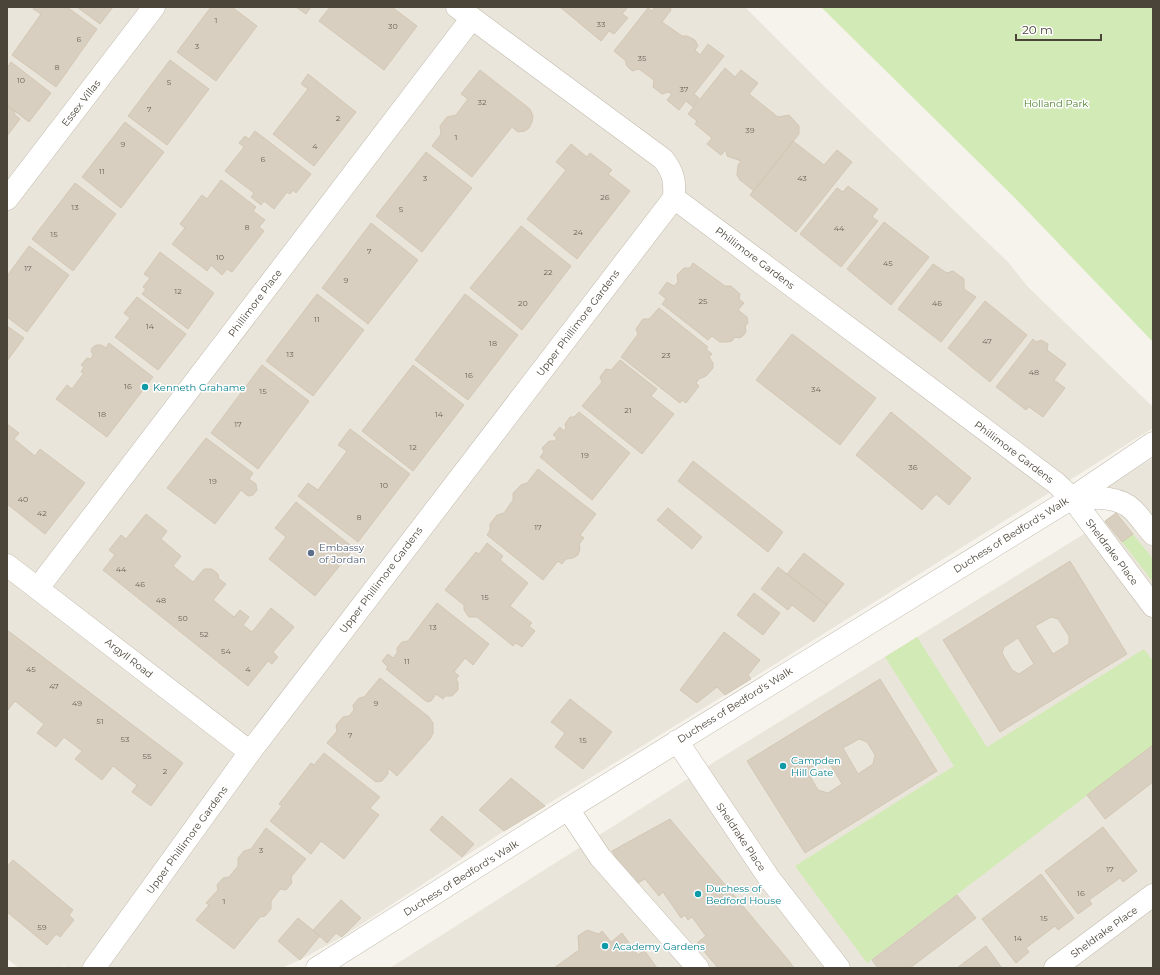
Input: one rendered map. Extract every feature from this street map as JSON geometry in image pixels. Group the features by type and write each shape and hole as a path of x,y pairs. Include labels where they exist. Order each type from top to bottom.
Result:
{"street":[{"name":"Essex Villas","path":"7,199 154,7"},
{"path":"465,13 663,159 670,168 675,182 674,198"},
{"name":"Phillimore Place","path":"38,588 465,13"},
{"name":"Phillimore Gardens","path":"674,198 908,372 1056,484 1072,498"},
{"name":"Upper Phillimore Gardens","path":"97,966 250,752 674,198"},
{"name":"Duchess of Bedford's Walk","path":"317,968 677,741 1072,498 1153,443"},
{"path":"1072,498 1100,498 1120,502 1133,509 1153,534"},
{"name":"Sheldrake Place","path":"1072,498 1153,606"},
{"name":"Argyll Road","path":"7,565 250,752"},
{"name":"Sheldrake Place","path":"677,741 769,878 839,968"},
{"path":"568,809 600,857 698,968"},
{"name":"Sheldrake Place","path":"1055,968 1153,895"}],"shaded area":[{"path":"7,7 745,7 825,87 1008,262 1028,287 1153,407 1153,428 504,831 342,937 300,960 281,968 70,968 64,966 60,968 19,968 7,959"},
{"path":"1153,458 1153,968 390,968 719,759 1105,521 1116,513 1099,491"}],"green space":[{"name":"Holland Park","path":"821,7 1153,7 1153,342 1014,197"},
{"path":"1133,534 1153,559 1153,582 1122,542"},
{"path":"917,637 987,747 1144,649 1153,661 1153,745 867,963 795,866 954,766 885,657"}],"building":[{"path":"35,7 67,7 97,29 56,87 12,55 41,14 33,9"},
{"path":"77,7 113,7 100,24"},
{"path":"211,7 232,7 257,26 216,81 177,52"},
{"path":"296,7 311,7 306,14"},
{"path":"330,7 392,7 417,26 384,70 319,21"},
{"path":"560,7 628,7 622,14 628,18 614,34 609,31 601,41"},
{"path":"655,7 670,7 671,10 662,22 682,36 687,36 695,40 698,46 695,50 700,55 708,44 724,56 694,94 699,98 693,107 686,101 679,110 667,100 672,94 668,92 662,94 653,87 654,80 639,69 632,71 626,65 626,61 614,51 648,8 652,11"},
{"path":"170,60 209,89 167,145 128,116"},
{"path":"11,62 51,93 29,122 7,105 7,68"},
{"path":"725,68 735,77 741,70 758,83 749,94 778,117 789,115 799,126 799,134 754,191 740,180 737,175 738,165 741,161 727,156 726,150 721,155 707,144 712,138 695,124 697,121 688,114"},
{"path":"480,70 530,109 533,116 529,128 525,131 518,132 512,127 472,177 432,146 441,134 440,126 447,117 456,115 468,99 461,94"},
{"path":"308,74 356,112 314,166 273,134 308,89 301,84"},
{"path":"7,105 20,119 7,136"},
{"path":"125,122 164,152 121,208 82,177"},
{"path":"255,131 311,174 296,193 293,190 290,194 287,192 274,209 264,201 261,205 251,197 254,193 225,171 244,147 239,143 245,136 249,139"},
{"path":"793,141 824,165 837,150 852,162 796,232 750,195"},
{"path":"571,144 587,157 590,153 612,170 608,174 630,191 577,259 527,219 566,170 556,162"},
{"path":"426,152 472,188 422,252 376,216"},
{"path":"221,180 256,207 253,211 265,220 259,227 264,231 232,272 227,269 222,275 211,265 207,271 172,244 185,228 180,224 202,195 207,199"},
{"path":"75,183 116,214 73,271 32,239"},
{"path":"848,186 878,209 872,217 878,221 841,267 800,234 837,188 843,192"},
{"path":"884,222 929,257 891,305 847,269"},
{"path":"371,223 418,260 368,324 322,288"},
{"path":"521,226 571,266 522,330 470,288"},
{"path":"29,246 69,275 27,332 7,317 7,276"},
{"path":"160,252 214,293 188,329 142,294 146,289 143,287 150,278 144,274"},
{"path":"693,263 725,286 731,286 740,294 739,299 744,303 738,310 747,317 748,323 745,326 746,331 744,335 740,338 735,337 732,341 720,342 712,336 708,340 662,304 666,299 659,293 667,282 674,286 678,282 677,275 684,268 690,268"},
{"path":"933,264 947,273 953,271 964,279 964,289 976,297 941,342 898,309"},
{"path":"317,294 364,330 313,396 266,361"},
{"path":"465,294 518,335 468,400 415,360"},
{"path":"137,297 186,334 158,370 115,337 130,318 124,313"},
{"path":"985,301 1027,335 990,382 948,348"},
{"path":"659,308 708,347 706,349 712,354 709,357 713,363 713,368 706,376 699,379 696,383 699,386 686,403 682,400 680,403 621,357 638,334 636,329 643,319 649,319"},
{"path":"7,326 24,338 7,361"},
{"path":"792,334 876,398 840,445 756,380"},
{"path":"1033,339 1036,342 1041,340 1048,344 1047,350 1066,364 1054,380 1065,388 1043,417 1029,407 1026,410 996,387"},
{"path":"109,343 153,377 107,437 56,399 67,385 72,389 84,373 81,372 84,367 81,365 87,358 91,359 93,355 91,351 92,348 96,345 101,345 106,348"},
{"path":"620,360 657,389 651,396 674,414 642,454 582,406 602,382 600,377 606,369 611,370"},
{"path":"262,365 309,401 258,469 211,433"},
{"path":"413,365 464,405 413,471 362,431"},
{"path":"579,412 630,453 592,500 540,457 544,452 542,448 549,441 555,441 557,438 553,435 560,427 564,431 566,428 565,424 570,417 574,417"},
{"path":"891,412 971,478 949,505 936,494 922,510 856,455"},
{"path":"7,424 19,433 14,439 35,456 40,449 85,483 45,534 7,504"},
{"path":"350,429 410,474 358,542 298,496 308,483 318,490 347,451 338,445"},
{"path":"206,438 253,473 249,479 256,484 257,490 253,495 248,496 241,490 215,524 167,488"},
{"path":"693,461 783,532 768,552 678,481"},
{"path":"538,469 596,514 580,535 584,538 579,544 580,549 578,555 573,558 566,559 562,564 558,561 543,580 487,535 490,530 490,524 497,515 504,513 513,500 513,493 521,485 527,483"},
{"name":"Embassy of Jordan","path":"296,502 354,548 315,596 269,559 286,537 275,528"},
{"path":"668,508 702,537 692,549 657,520"},
{"path":"1116,513 1133,534 1122,542 1105,521"},
{"path":"146,514 167,531 161,539 181,556 173,566 193,582 204,569 212,569 218,574 219,579 226,584 213,600 234,617 240,610 249,617 243,625 252,632 271,608 294,627 273,652 278,657 272,664 268,661 248,686 103,570 115,555 109,550 121,535 126,539"},
{"path":"487,543 503,556 500,560 528,583 510,606 532,623 529,626 535,631 522,647 516,643 513,646 477,617 469,617 464,610 464,605 445,590 476,552 479,554"},
{"path":"804,553 844,584 827,605 787,574"},
{"path":"1070,561 1127,654 1000,732 943,640","holes":["1051,617 1058,619 1069,636 1069,644 1053,654 1035,626","1018,638 1034,664 1019,674 1012,670 1002,653 1004,647"]},
{"path":"778,567 827,605 814,622 792,605 788,610 761,589"},
{"path":"754,593 780,613 763,635 737,615"},
{"path":"437,603 489,644 473,665 465,658 454,672 459,676 456,679 458,682 458,690 452,696 445,696 443,699 436,694 431,701 427,702 386,669 388,667 382,661 388,654 393,658 397,653 397,648 402,642 408,641"},
{"path":"7,630 183,763 151,806 132,792 137,785 113,766 102,780 75,759 82,751 64,737 56,747 37,733 44,724 15,701 7,711"},
{"path":"724,632 760,660 748,675 751,679 725,695 717,687 697,703 680,690"},
{"path":"380,678 429,717 433,723 433,733 430,739 397,776 388,768 388,774 382,781 376,782 327,743 337,731 336,725 343,717 349,716 354,710 353,705 359,698 364,697"},
{"name":"Campden Hill Gate","path":"880,679 937,771 805,853 747,761","holes":["859,739 867,742 875,755 873,764 858,774 843,748","827,759 842,784 828,793 818,790 810,776 813,767"]},
{"path":"570,699 612,732 583,769 555,747 565,733 551,722"},
{"path":"1153,745 1153,782 1105,819 1087,795"},
{"path":"324,753 380,797 370,808 379,815 344,859 321,841 311,854 270,821 282,806 279,804 311,763 314,765"},
{"path":"511,778 545,806 504,831 479,810"},
{"path":"442,816 474,844 462,857 430,830"},
{"name":"Duchess of Bedford House","path":"670,819 794,968 718,968 697,943 706,936 692,917 688,920 685,915 681,918 663,892 659,896 645,879 636,884 622,867 612,851"},
{"path":"1103,827 1137,871 1123,882 1120,878 1089,900 1092,904 1078,914 1045,871"},
{"path":"266,828 306,859 291,877 292,883 286,890 280,889 271,901 271,909 265,916 260,917 234,949 196,920 209,905 206,903 218,890 217,885 223,878 229,877 238,866 238,858 244,851 251,849"},
{"path":"13,860 73,910 69,915 74,920 60,937 56,934 47,945 7,912 7,864 8,865"},
{"path":"1041,874 1074,918 1058,930 1055,926 1026,948 1029,952 1016,963 982,919"},
{"path":"957,895 976,918 910,968 878,968 872,960"},
{"path":"341,900 361,918 342,937 336,933 327,943 313,930"},
{"path":"298,918 320,936 300,960 278,941"},
{"name":"Academy Gardens","path":"587,930 599,934 602,931 611,942 622,933 638,955 644,950 657,968 554,968 579,950 578,936"},
{"path":"986,946 1002,968 957,968"}],"place":[{"name":"Kenneth Grahame","path":"145,387"},
{"name":"Embassy of Jordan","path":"311,553"},
{"name":"Campden Hill Gate","path":"783,766"},
{"name":"Duchess of Bedford House","path":"698,894"},
{"name":"Academy Gardens","path":"605,946"}]}
